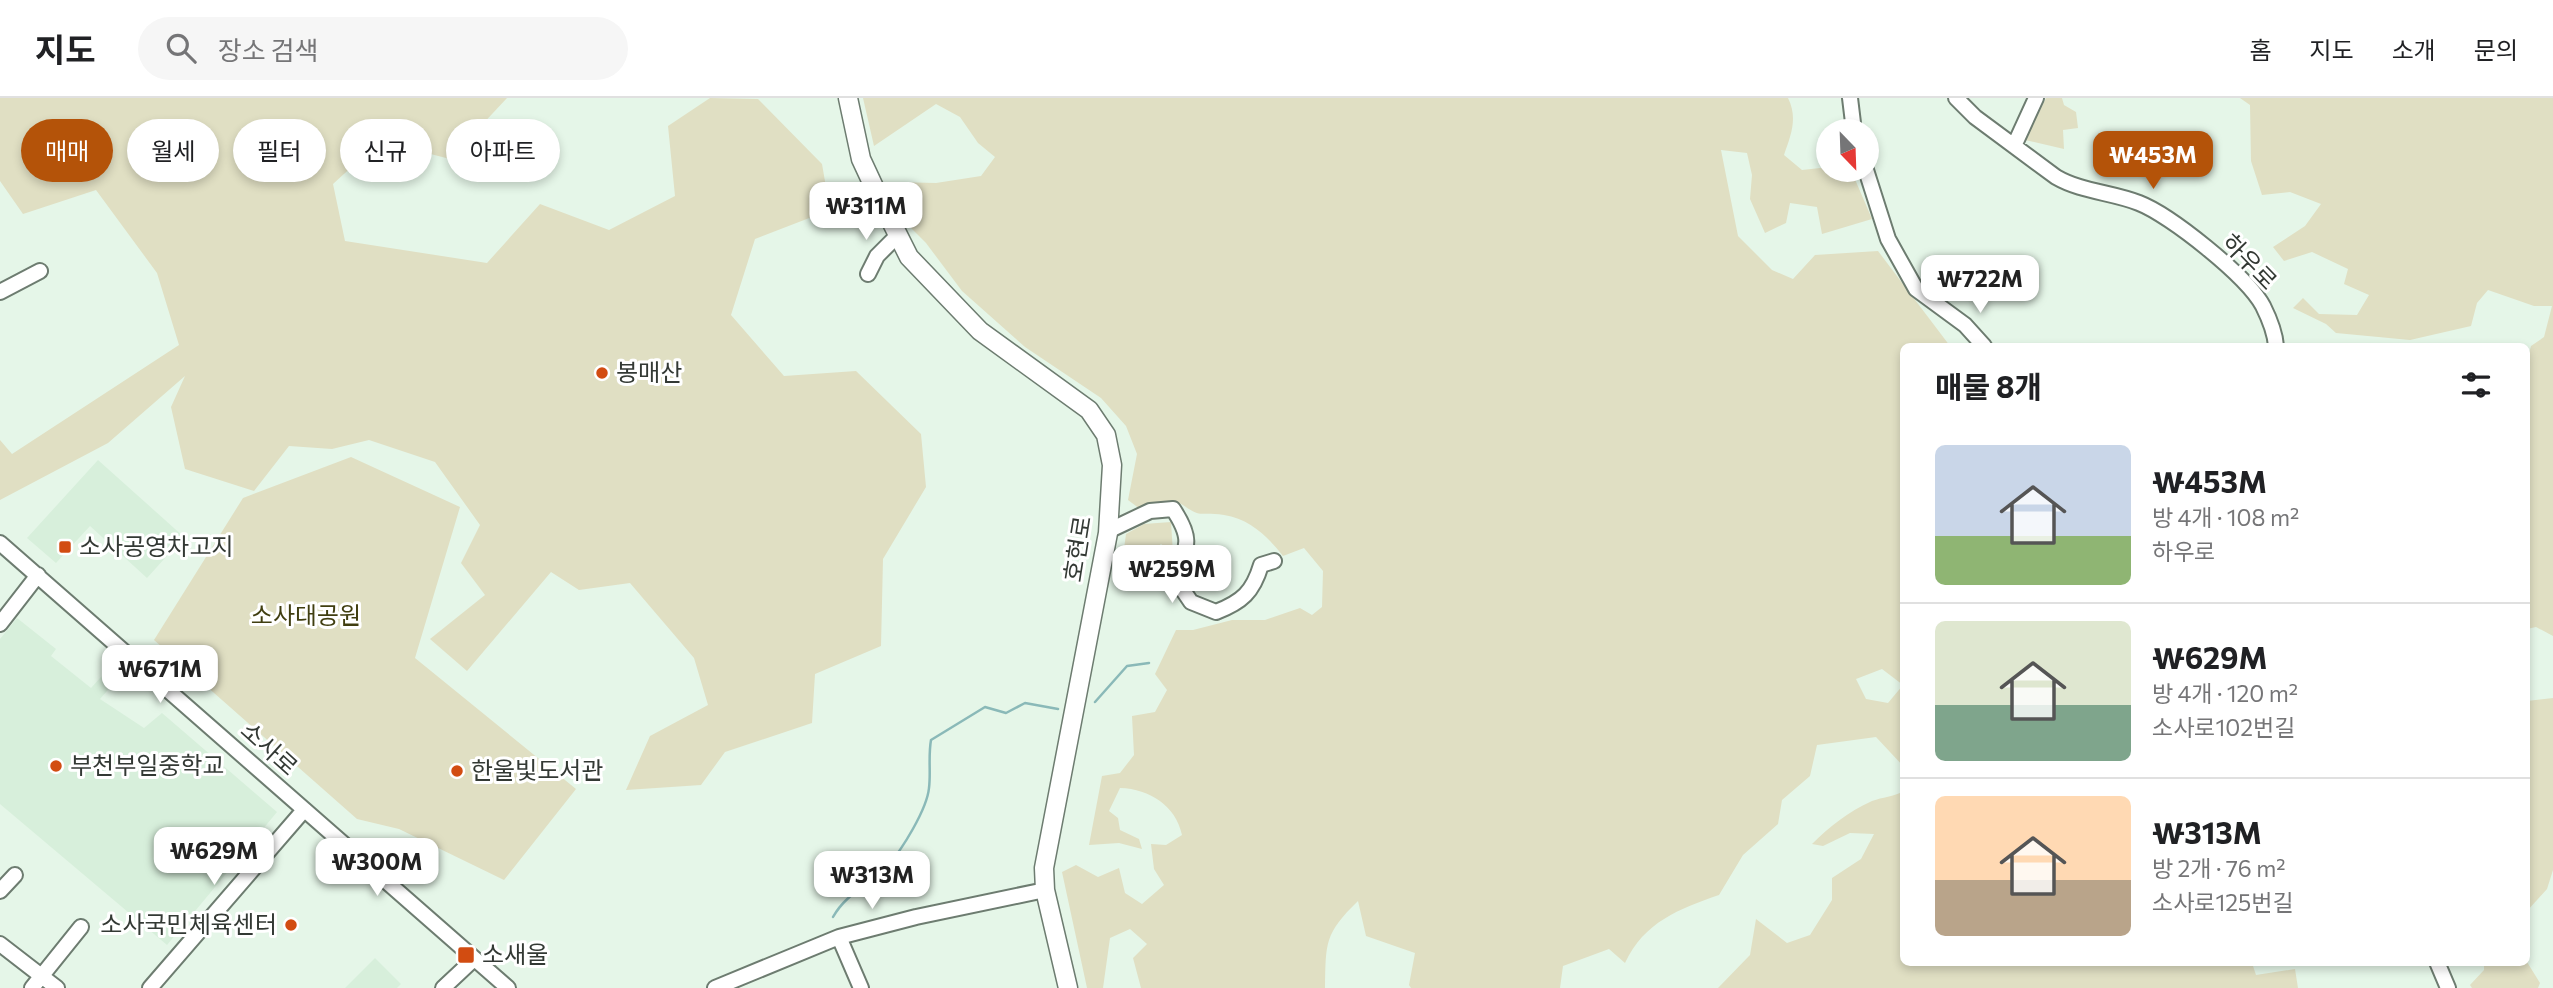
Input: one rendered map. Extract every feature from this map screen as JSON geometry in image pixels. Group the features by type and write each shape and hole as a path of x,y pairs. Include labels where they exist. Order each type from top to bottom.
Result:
{"main road":[{"path":"848,98 861,159 874,187"},
{"name":"호현로","path":"884,206 909,257 980,331 1088,410 1106,435 1112,465 1108,531 1044,868 1045,890 1068,988"}],"street":[{"path":"1850,98 1853,119"},
{"name":"하우로","path":"1956,98 1975,117 2070,185 2141,204 2191,236 2243,281 2262,304 2275,343"},
{"path":"2014,146 2036,98"},
{"path":"1871,182 1888,239 1916,289 1965,325 1981,343"},
{"path":"868,274 877,256 898,235"},
{"path":"0,292 40,271"},
{"path":"1108,531 1150,511 1173,509 1187,530 1187,548 1174,577 1191,602 1216,612 1240,603 1257,578 1261,565 1274,561"},
{"name":"소사로","path":"0,543 508,988"},
{"path":"0,624 38,575"},
{"path":"150,988 304,810"},
{"path":"0,891 15,874"},
{"path":"715,988 839,937 916,917 1045,890"},
{"path":"37,982 81,927"},
{"path":"839,937 861,988"},
{"path":"0,944 37,982 57,988"},
{"path":"443,988 474,959"},
{"path":"2439,966 2448,988"}],"shaded area":[{"name":"소사공영차고지","path":"98,460 184,537 147,578 90,526 56,563 27,538"},
{"path":"17,618 56,649 51,656 91,688 110,667 120,676 100,699 144,728 162,713 277,812 167,945 0,804 0,639"},
{"path":"375,958 401,984 397,988 345,988"}],"green space":[{"path":"0,98 507,98 487,119 446,119 446,158 432,154 432,119 340,119 340,178 333,184 345,241 487,263 540,204 609,230 675,196 668,126 710,98 758,99 822,164 830,210 755,239 731,315 784,376 856,371 921,434 926,487 883,559 881,646 815,674 812,723 725,752 701,785 626,790 650,736 708,705 694,658 630,583 579,590 551,572 467,671 430,639 485,595 461,563 480,525 435,462 369,440 332,449 289,446 254,491 185,469 171,407 185,376 108,443 0,500 0,440 12,454 179,345 157,273 96,190 23,214 0,181"},
{"path":"863,98 1788,98 1793,120 1784,155 1802,170 1816,168 1816,182 1856,182 1872,219 1822,234 1817,207 1790,203 1786,223 1765,233 1750,199 1752,175 1747,153 1721,150 1738,236 1772,270 1793,279 1815,255 1878,251 1948,343 1900,343 1900,683 1882,669 1856,679 1866,699 1888,703 1900,689 1900,763 1876,737 1817,745 1810,776 1782,800 1778,824 1743,855 1719,895 1664,919 1642,937 1625,963 1609,949 1563,966 1560,988 1411,988 1409,985 1415,953 1366,936 1358,901 1339,922 1329,940 1325,988 1141,988 1133,958 1147,944 1130,929 1110,938 1103,988 1087,988 1062,872 1076,865 1098,877 1119,868 1125,893 1142,904 1164,885 1154,869 1151,844 1166,845 1182,835 1174,816 1160,801 1142,792 1120,788 1109,811 1118,818 1120,830 1139,839 1142,849 1119,843 1089,845 1102,776 1120,773 1134,755 1132,716 1155,712 1167,690 1155,674 1176,630 1193,630 1232,620 1265,620 1300,608 1312,615 1322,607 1323,571 1304,548 1283,556 1258,530 1242,520 1224,515 1196,513 1177,501 1140,509 1128,500 1137,454 1126,426 1101,398 1025,347 962,291 926,243 897,214 894,182 936,183 981,176 995,157 978,143 960,117 936,104 874,146"},
{"path":"2046,98 2062,98 2064,105 2076,112 2078,128 2063,130 2064,149 2025,140"},
{"path":"2240,98 2553,98 2553,636 2536,627 2530,628 2530,350 2544,337 2552,306 2534,306 2488,290 2477,303 2471,326 2410,340 2336,333 2326,324 2293,308 2303,298 2319,314 2357,315 2369,295 2344,284 2348,269 2312,252 2284,261 2273,247 2305,226 2321,204 2290,192 2262,195 2251,161 2250,105"},
{"name":"소사대공원","path":"351,457 460,507 415,658 576,789 504,880 399,829 357,819 154,640 243,498"},
{"path":"1171,522 1173,553 1161,544 1141,561 1131,550 1124,549 1126,534 1144,524"},
{"path":"2553,698 2553,870 2547,889 2530,908 2530,701"},
{"path":"1900,793 1900,966 2253,966 2256,975 2295,969 2298,988 1718,988 1750,955 1756,919 1787,943 1810,935 1832,900 1832,878 1861,859 1874,834 1850,833 1823,846 1812,844 1855,810 1872,801"},
{"path":"2484,966 2529,966 2540,983 2538,988 2472,988 2470,985 2484,970"}],"waterway":[{"path":"1095,702 1127,666 1149,663"},
{"path":"833,917 845,901 888,865 913,829 927,797 931,740 985,707 1006,713 1025,703 1058,709"}],"place":[{"name":"봉매산","path":"602,373"},
{"name":"소사공영차고지","path":"65,547"},
{"name":"부천부일중학교","path":"56,766"},
{"name":"한울빛도서관","path":"457,771"},
{"name":"소사국민체육센터","path":"291,925"},
{"name":"소새울","path":"466,955"}]}
